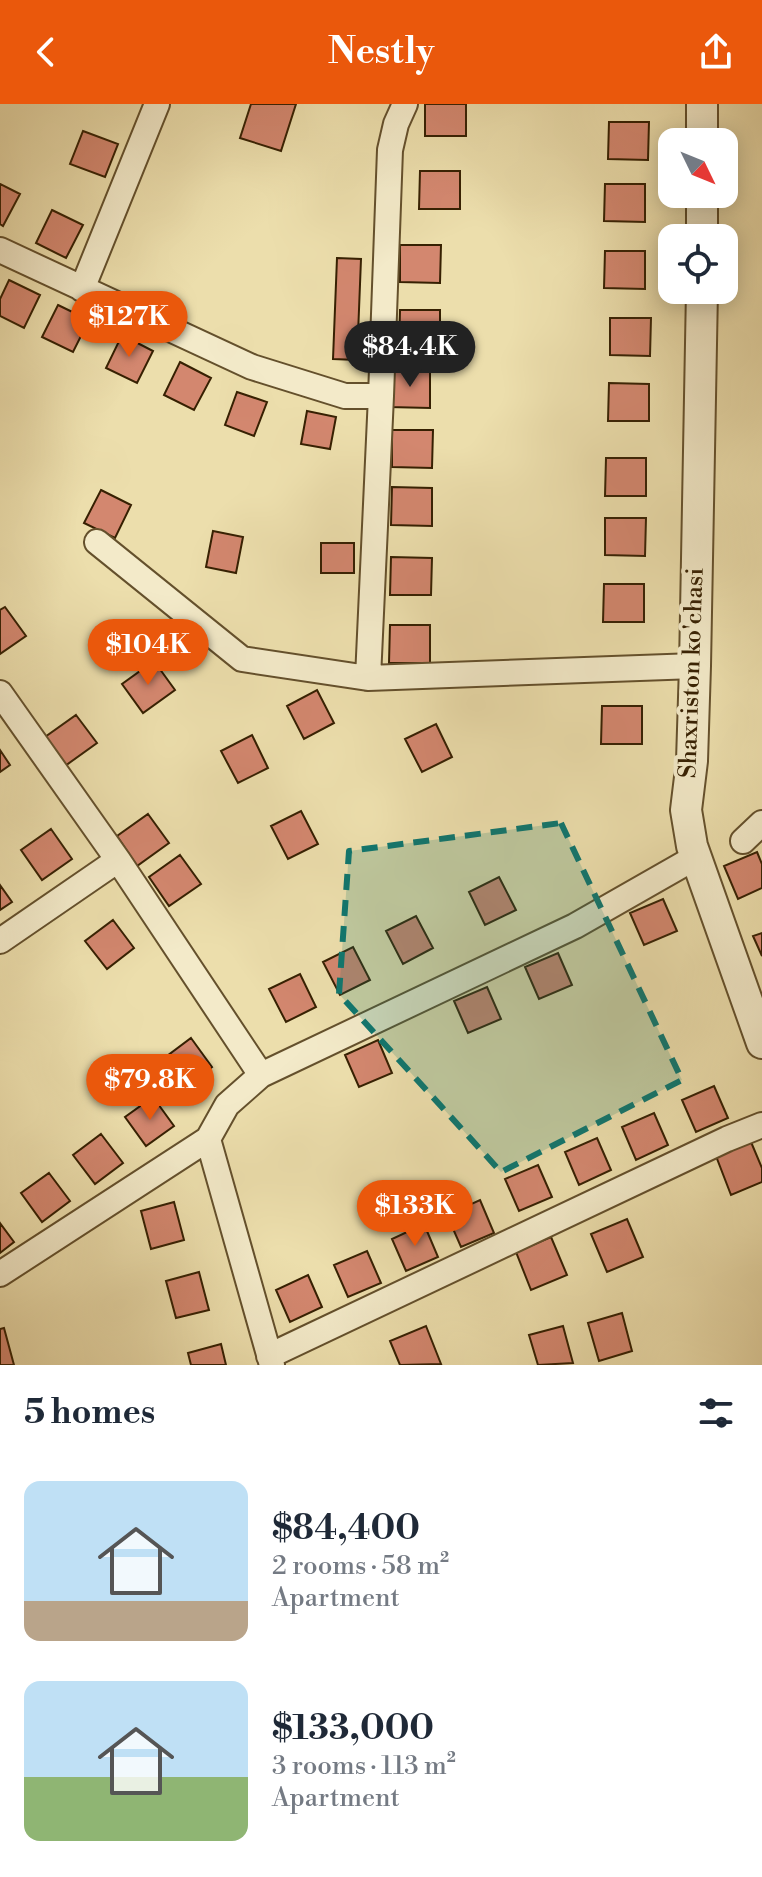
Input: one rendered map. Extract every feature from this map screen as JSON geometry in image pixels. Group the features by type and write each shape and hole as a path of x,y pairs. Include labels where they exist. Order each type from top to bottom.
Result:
{"street":[{"path":"82,289 157,104"},
{"path":"368,678 390,150 405,104"},
{"path":"702,104 702,128"},
{"path":"0,250 252,367 345,396 381,396"},
{"name":"Shaxriston ko'chasi","path":"702,304 695,666 692,761 686,810 696,857 762,1043"},
{"path":"97,542 242,659 368,678 695,666"},
{"path":"0,693 118,860 261,1075"},
{"path":"743,841 762,823"},
{"path":"0,1274 208,1139 227,1105 261,1075 575,926 696,857"},
{"path":"0,941 118,860"},
{"path":"208,1139 271,1360 727,1139 762,1125"}],"highlighted area":[{"path":"561,823 682,1080 501,1172 339,994 349,851"}],"building":[{"path":"251,104 296,104 281,151 240,138"},
{"path":"425,104 466,104 466,136 425,136"},
{"path":"609,122 649,122 648,160 608,159"},
{"path":"83,131 118,144 105,177 70,164"},
{"path":"420,171 460,171 460,209 419,209"},
{"path":"0,184 20,194 3,226 0,224"},
{"path":"605,184 645,184 645,222 604,221"},
{"path":"52,210 83,225 66,258 36,243"},
{"path":"400,245 441,245 440,283 400,282"},
{"path":"605,251 645,251 645,289 604,288"},
{"path":"337,258 361,259 357,360 333,359"},
{"path":"9,280 40,295 24,328 0,316 0,299"},
{"path":"58,305 89,320 73,352 42,337"},
{"path":"400,310 440,310 440,348 399,348"},
{"path":"610,318 651,318 650,356 610,355"},
{"path":"122,335 153,351 137,383 106,368"},
{"path":"180,362 211,378 194,410 164,395"},
{"path":"390,370 430,370 430,408 389,407"},
{"path":"609,383 649,384 649,421 608,421"},
{"path":"237,392 267,402 254,436 225,425"},
{"path":"307,411 336,417 330,449 301,444"},
{"path":"392,430 433,430 432,468 392,467"},
{"path":"606,458 646,458 646,496 605,496"},
{"path":"392,487 432,488 432,526 391,525"},
{"path":"101,490 131,505 115,538 84,523"},
{"path":"605,518 646,518 645,556 605,555"},
{"path":"213,531 243,537 236,573 206,567"},
{"path":"321,543 354,543 354,573 321,573"},
{"path":"391,557 432,558 431,595 390,595"},
{"path":"604,584 644,584 644,622 603,622"},
{"path":"5,607 26,636 0,654 0,610"},
{"path":"390,625 430,625 430,663 389,663"},
{"path":"154,661 175,690 143,713 122,684"},
{"path":"317,690 334,723 304,739 287,706"},
{"path":"602,706 642,706 642,744 601,744"},
{"path":"76,715 97,743 65,766 45,737"},
{"path":"436,724 452,757 422,772 405,739"},
{"path":"252,735 268,768 238,783 221,751"},
{"path":"0,750 10,765 0,772"},
{"path":"301,811 318,844 288,859 271,826"},
{"path":"148,814 169,843 137,866 117,836"},
{"path":"51,829 72,859 42,880 21,850"},
{"path":"757,852 762,864 762,888 738,899 724,866"},
{"path":"180,855 201,884 169,906 149,877"},
{"path":"499,877 516,910 485,925 469,892"},
{"path":"0,885 12,902 0,910"},
{"path":"663,899 677,931 644,945 630,913"},
{"path":"416,916 433,948 403,964 386,931"},
{"path":"113,920 134,948 107,969 85,941"},
{"path":"762,933 762,956 753,936"},
{"path":"353,947 370,980 340,995 323,962"},
{"path":"558,953 572,985 539,999 525,967"},
{"path":"300,974 316,1007 286,1022 269,989"},
{"path":"487,987 501,1019 468,1033 454,1001"},
{"path":"191,1038 212,1067 185,1088 163,1059"},
{"path":"378,1040 392,1073 359,1087 345,1055"},
{"path":"714,1086 728,1118 696,1132 682,1100"},
{"path":"153,1097 174,1126 146,1146 125,1117"},
{"path":"654,1113 668,1145 636,1160 622,1127"},
{"path":"101,1134 123,1163 95,1184 73,1155"},
{"path":"597,1138 611,1170 579,1185 565,1152"},
{"path":"751,1142 762,1168 762,1182 731,1195 716,1156"},
{"path":"538,1165 552,1197 519,1211 505,1179"},
{"path":"49,1173 70,1201 42,1222 21,1193"},
{"path":"480,1200 494,1233 461,1247 447,1215"},
{"path":"174,1202 184,1240 151,1249 141,1211"},
{"path":"627,1219 643,1257 607,1272 591,1234"},
{"path":"0,1223 14,1242 0,1253"},
{"path":"424,1224 438,1257 406,1271 392,1239"},
{"path":"551,1237 567,1275 531,1290 516,1252"},
{"path":"367,1251 381,1283 348,1297 334,1265"},
{"path":"199,1272 209,1310 176,1318 166,1281"},
{"path":"308,1275 322,1307 290,1322 276,1290"},
{"path":"622,1313 632,1351 599,1361 588,1323"},
{"path":"426,1326 441,1364 400,1365 390,1341"},
{"path":"563,1326 573,1363 538,1365 529,1335"},
{"path":"4,1328 14,1365 0,1365 0,1329"},
{"path":"221,1344 226,1365 191,1365 188,1353"}]}
